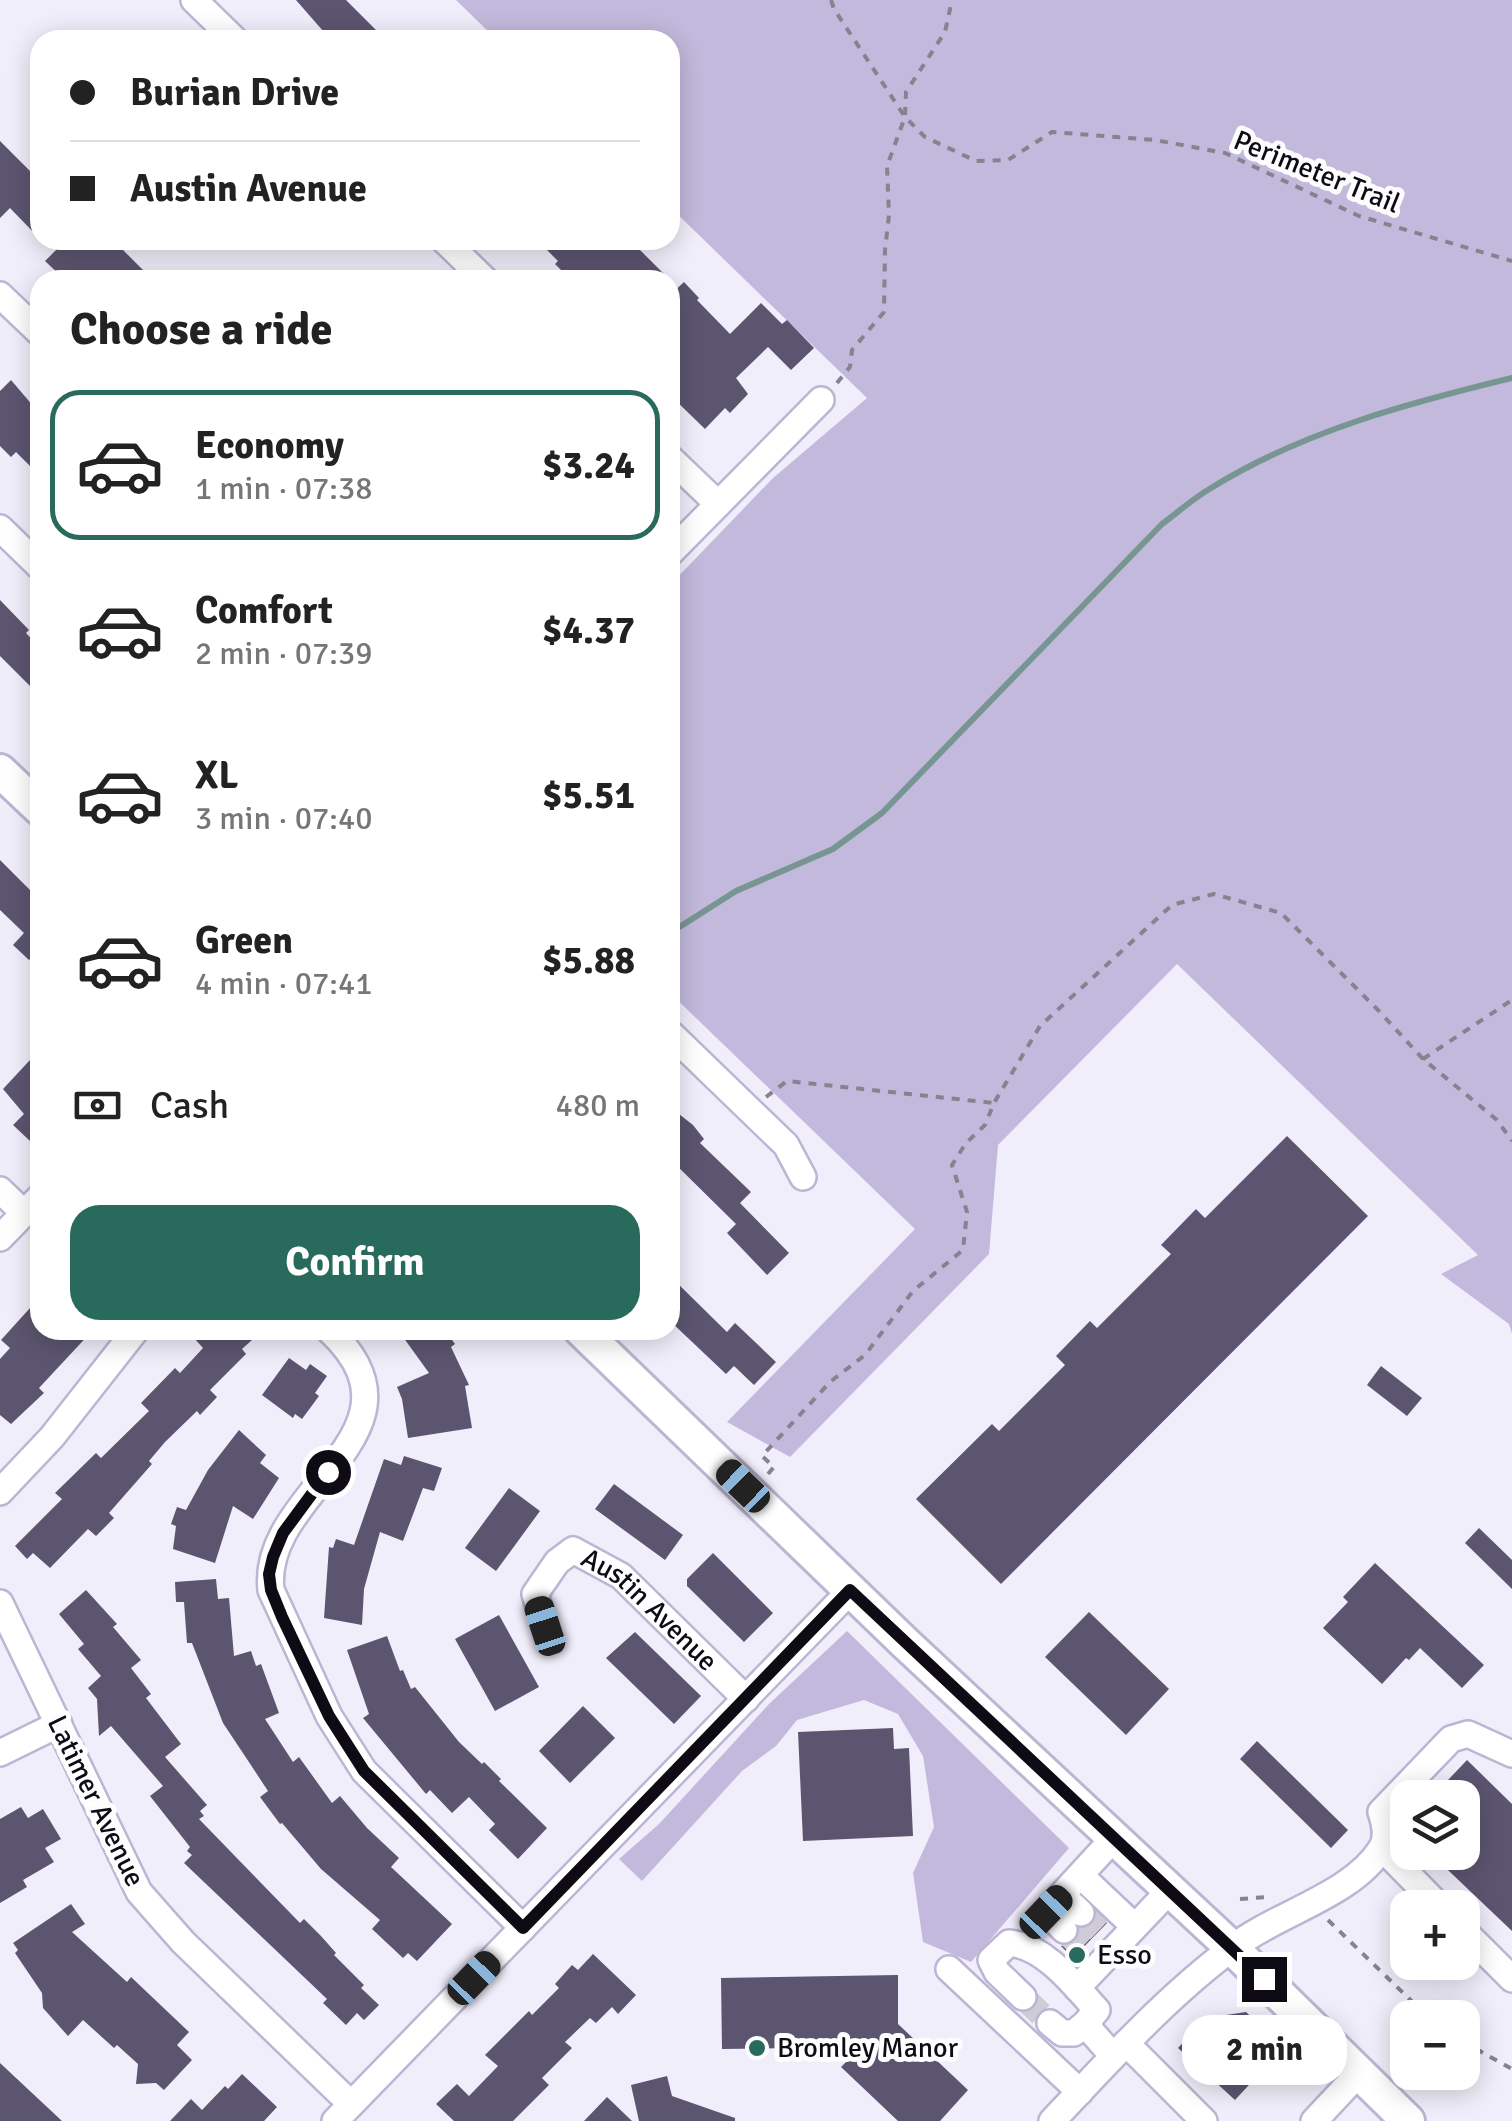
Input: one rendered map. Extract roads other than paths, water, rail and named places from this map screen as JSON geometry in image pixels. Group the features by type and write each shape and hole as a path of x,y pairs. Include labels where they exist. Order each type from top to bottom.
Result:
{"main road":[{"path":"0,771 30,800"},
{"path":"591,1340 850,1590 1232,1948 1408,2121"}],"street":[{"path":"194,0 226,30"},
{"path":"454,250 475,270"},
{"path":"0,295 30,324"},
{"path":"680,543 821,400"},
{"path":"680,468 718,504"},
{"path":"0,528 30,557"},
{"path":"680,1043 786,1145 803,1177"},
{"path":"0,1190 30,1204"},
{"path":"0,1238 30,1207"},
{"path":"0,1492 52,1437 128,1340"},
{"path":"338,1340 354,1358 361,1374 365,1407 350,1442 283,1533 269,1574 271,1590 329,1716 364,1771 523,1928"},
{"name":"Austin Avenue","path":"545,1626 535,1594 558,1562 573,1550 621,1576 746,1698"},
{"path":"343,2112 850,1590"},
{"name":"Latimer Avenue","path":"0,1603 128,1872 151,1908 343,2112"},
{"path":"0,1752 59,1724"},
{"path":"1052,2121 1120,2050 1232,1948 1264,1924 1348,1883 1382,1848 1381,1812 1451,1739 1468,1734 1512,1754"},
{"path":"1081,1876 1114,1838"},
{"path":"1382,1848 1423,1890"},
{"path":"1077,1988 1093,1932 1081,1876"},
{"path":"1081,1876 1093,1932"},
{"path":"1093,1932 1170,1890"},
{"path":"1023,1997 991,1960 1009,1943 1039,1954 1097,2010 1074,2032 1062,2033 1050,2023"},
{"path":"1480,1947 1512,1979"},
{"path":"949,1970 1080,2092"},
{"path":"1085,2024 1204,2121"},
{"path":"1314,2121 1358,2073"}],"waterway":[{"path":"680,927 736,891 833,849 882,813 1162,524 1205,492 1282,450 1357,421 1512,378"}],"tunnel":[{"path":"1081,1913 1100,1931"},
{"path":"1064,1930 1083,1948"},
{"path":"1023,1997 1050,2023"}],"place":[{"name":"Esso","path":"1077,1955"},
{"name":"Bromley Manor","path":"757,2048"}]}
